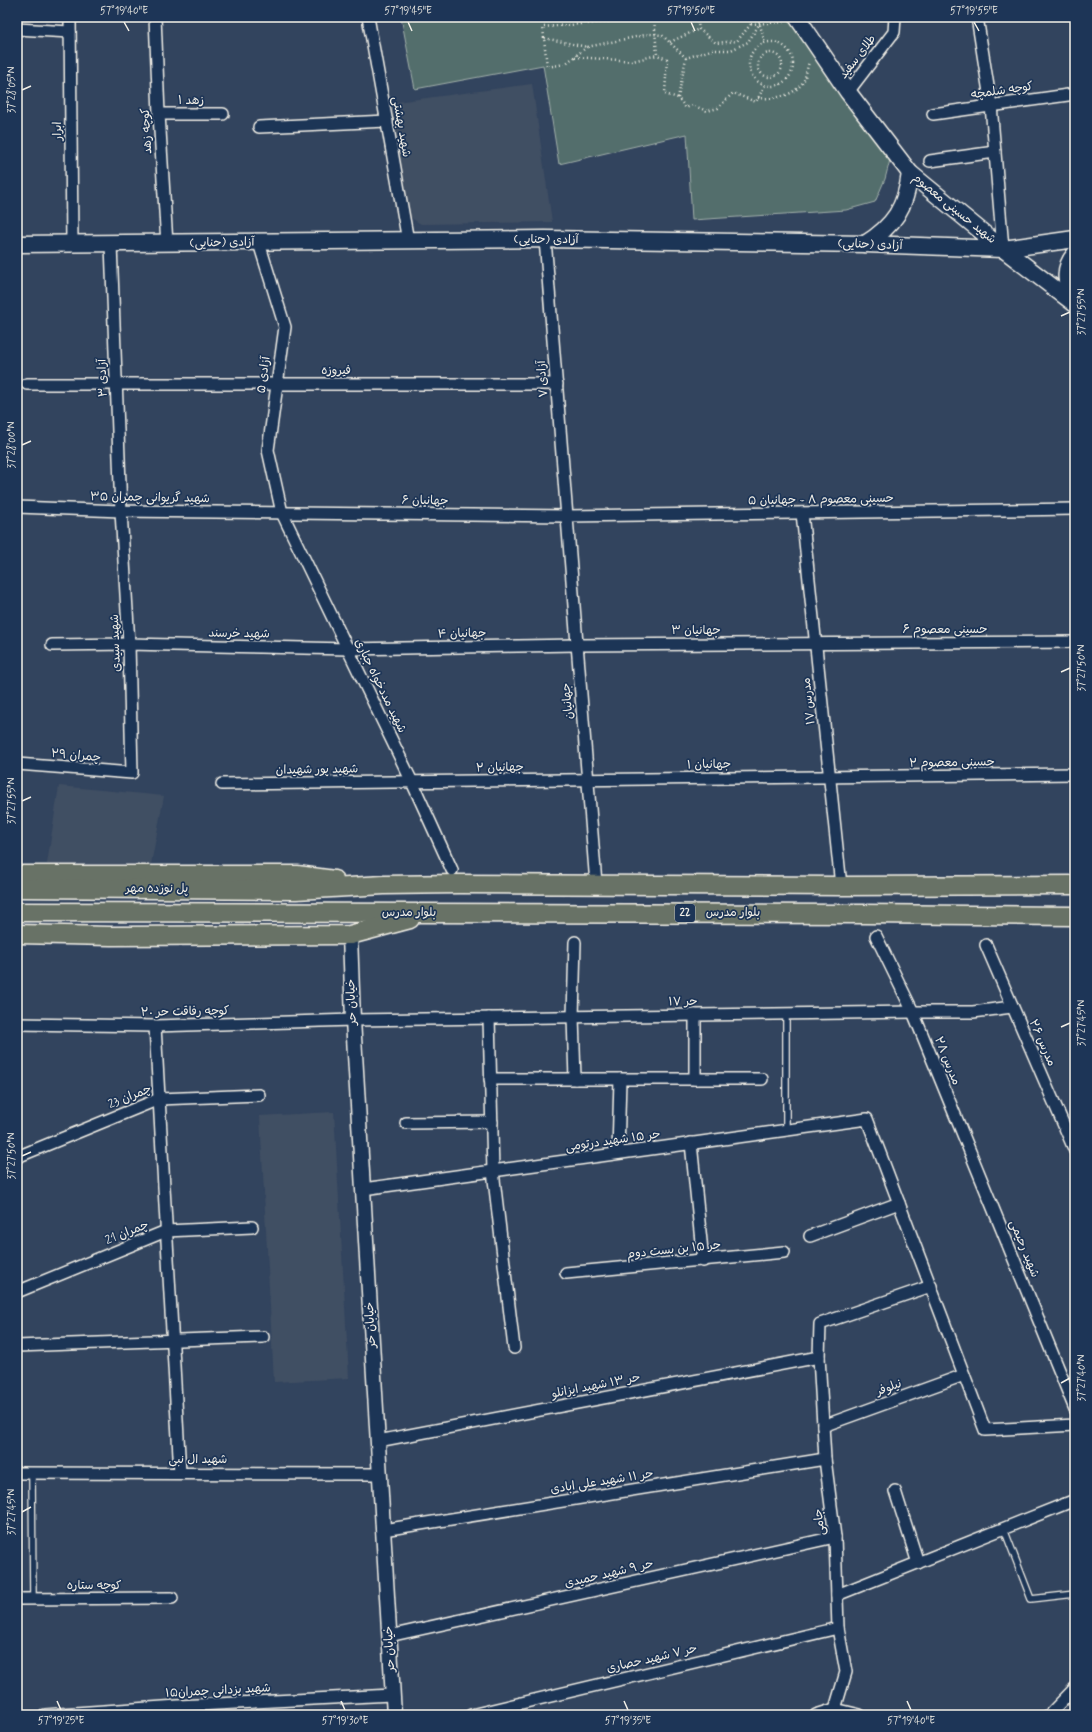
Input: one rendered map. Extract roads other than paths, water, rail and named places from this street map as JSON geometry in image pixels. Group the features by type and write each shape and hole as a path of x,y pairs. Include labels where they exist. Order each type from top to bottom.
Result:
{"main road":[{"name":"شهید حسینی معصوم","path":"792,18 910,173 1003,249 1075,303"},
{"path":"865,244 877,236 897,215 904,202 910,173"},
{"name":"آزادی (حنایی)","path":"17,244 167,244 545,239 865,244 1003,249 1075,239"},
{"path":"1075,254 1070,259 1066,274 1067,288 1075,303"},
{"path":"17,875 297,875 384,885 1075,885"},
{"name":"پل نوزده مهر","path":"17,888 296,890 384,885"},
{"name":"پل نوزده مهر","path":"17,912 296,913"},
{"name":"بلوار مدرس","path":"296,913 1075,916"},
{"path":"17,934 111,936 350,935 433,913"}],"street":[{"name":"ابرار","path":"70,17 72,244"},
{"name":"کوچه زهد","path":"155,17 158,114 167,244"},
{"name":"شهید بهشتی","path":"368,17 408,241"},
{"name":"طلای سفید","path":"848,92 894,32 895,17"},
{"path":"977,17 991,105 1003,249"},
{"path":"17,29 70,32"},
{"name":"کوچه شلمچه","path":"933,114 1075,94"},
{"name":"زهد ۱","path":"158,114 223,114"},
{"path":"259,127 387,121"},
{"path":"930,161 995,152"},
{"name":"آزادی ۷","path":"545,239 567,516"},
{"name":"آزادی ۵","path":"259,243 285,327 268,450 282,513"},
{"name":"آزادی ۳","path":"111,244 121,511"},
{"name":"فیروزه","path":"27,384 557,384"},
{"name":"شهید گریوانی چمران ۳۵","path":"17,507 121,511 282,513"},
{"name":"حسینی معصوم ۸ - جهانیان ۵","path":"567,516 1075,509"},
{"name":"شهید سیدی","path":"121,511 129,644 132,774"},
{"name":"جهانیان ۶","path":"282,513 567,516"},
{"name":"شهید مددخواه جباری","path":"282,513 412,782 452,870"},
{"name":"مدرس ۱۷","path":"802,513 841,886"},
{"name":"جهانیان","path":"567,516 596,884"},
{"name":"حسینی معصوم ۶","path":"816,644 1075,642"},
{"name":"شهید خرسند","path":"52,645 129,644 348,649"},
{"name":"جهانیان ۳","path":"577,645 816,644"},
{"name":"جهانیان ۴","path":"348,649 577,645"},
{"name":"چمران ۲۹","path":"17,764 132,774"},
{"name":"حسینی معصوم ۲","path":"830,777 1075,774"},
{"name":"جهانیان ۱","path":"588,780 830,777"},
{"name":"جهانیان ۲","path":"412,782 588,780"},
{"name":"شهید پور شهیدان","path":"222,784 412,782"},
{"name":"خیابان حر","path":"350,935 353,1020 394,1715"},
{"name":"مدرس ۲۸","path":"876,936 913,1012 989,1197"},
{"path":"575,942 573,1017 575,1079"},
{"name":"مدرس ۲۶","path":"986,945 1075,1151"},
{"name":"حر ۱۷","path":"353,1020 973,1012 1012,1007"},
{"path":"694,1079 695,1015"},
{"path":"489,1018 494,1170 514,1348"},
{"name":"کوچه رفاقت حر ۲۰","path":"17,1024 154,1026 353,1020"},
{"path":"154,1026 180,1473"},
{"path":"490,1079 762,1079"},
{"path":"618,1153 620,1079"},
{"name":"چمران 23","path":"17,1157 159,1099 259,1095"},
{"name":"حر ۱۵ شهید درتومی","path":"363,1188 867,1119 899,1203"},
{"path":"406,1123 492,1122"},
{"path":"692,1143 703,1261"},
{"name":"شهید رحیمی","path":"989,1197 1075,1409"},
{"path":"810,1236 899,1203 985,1430 1075,1425"},
{"name":"چمران 21","path":"17,1292 166,1231 252,1227"},
{"name":"حر ۱۵ بن بست دوم","path":"566,1273 784,1252"},
{"name":"جامی","path":"835,1712 846,1672 838,1628 835,1537 825,1459 819,1357 820,1324 931,1286"},
{"path":"17,1346 262,1337"},
{"name":"حر ۱۳ شهید ایزانلو","path":"378,1441 819,1357"},
{"name":"نیلوفر","path":"823,1426 964,1375"},
{"name":"حر ۱۱ شهید علی ابادی","path":"383,1530 825,1459"},
{"name":"شهید ال نبی","path":"17,1473 379,1474"},
{"path":"895,1491 918,1563"},
{"path":"837,1595 1075,1500"},
{"name":"حر ۹ شهید حمیدی","path":"389,1636 835,1537"},
{"name":"کوچه ستاره","path":"17,1599 172,1598"},
{"name":"حر ۷ شهید حصاری","path":"472,1715 838,1628"},
{"path":"1049,1715 1075,1688"},
{"name":"شهید یزدانی چمران۱۵","path":"45,1715 178,1706 392,1695"},
{"path":"816,1715 835,1712 860,1715"}],"lane":[{"path":"786,1014 786,1130"},
{"path":"32,1473 33,1599"},
{"path":"1004,1529 1031,1599 1075,1594"}]}
